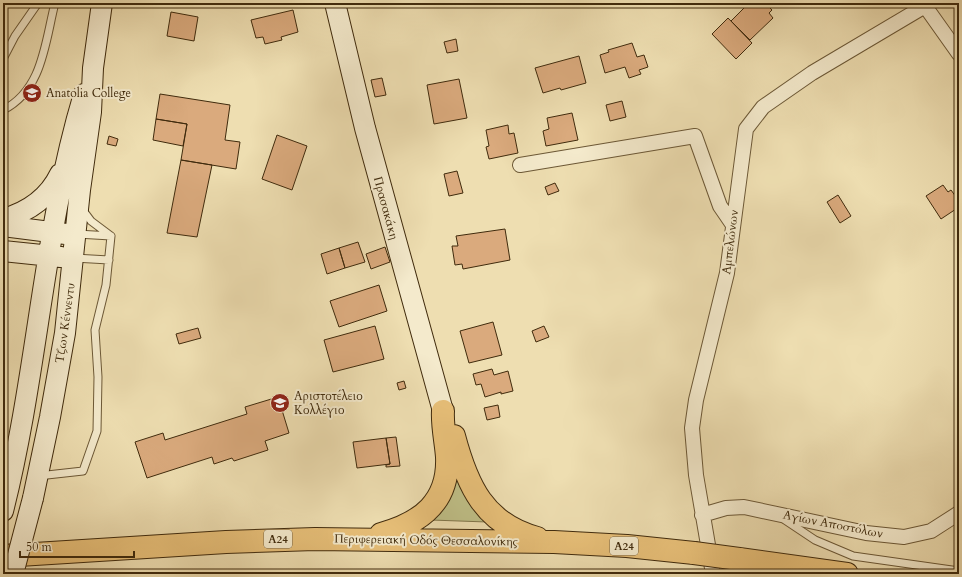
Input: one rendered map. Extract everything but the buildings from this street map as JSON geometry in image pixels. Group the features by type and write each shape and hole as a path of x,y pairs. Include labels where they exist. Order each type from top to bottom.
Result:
{"highway":[{"path":"353,539 385,533 410,523 424,514 438,499 444,486 447,458 443,410"},
{"path":"443,410 451,425 469,483 487,510 510,527 528,536 554,542"},
{"name":"Περιφερειακή Οδός Θεσσαλονίκης","path":"3,556 226,542 353,539 554,542 626,546 694,553 847,574"}],"main road":[{"name":"Τζων Κέννεντυ","path":"13,574 38,476 65,333 91,112 93,68 102,3"},
{"name":"Πρασακάκη","path":"335,3 367,136 443,410"},
{"name":"Τζων Κέννεντυ","path":"4,506 23,424 48,255 66,158 93,68"},
{"path":"3,219 23,212 45,197 57,181 66,158"},
{"path":"3,226 52,233 76,234"},
{"path":"3,252 74,258"}],"street":[{"path":"928,4 959,54"},
{"name":"Αμπελώνων","path":"713,574 702,515 694,454 694,415 727,272 732,224 746,129 763,107 830,61 928,4"},
{"path":"520,165 695,136 718,202 732,224"},
{"name":"Αγίων Αποστόλων","path":"702,515 739,506 866,533 904,537 931,531 959,513"}],"lane":[{"path":"3,59 15,36 38,3"},
{"path":"3,110 13,105 27,91 40,67 55,3"},
{"path":"79,205 91,221 111,236"},
{"path":"76,234 111,236"},
{"path":"38,476 83,471 97,431 98,377 95,330 106,285 111,236"},
{"path":"74,258 109,260"},
{"path":"775,513 814,540 853,556 959,571"}],"green space":[{"path":"455,475 487,522 431,520"}],"place":[{"name":"Anatolia College","path":"32,93"},
{"name":"Αριστοτέλειο Κολλέγιο","path":"280,403"}]}
